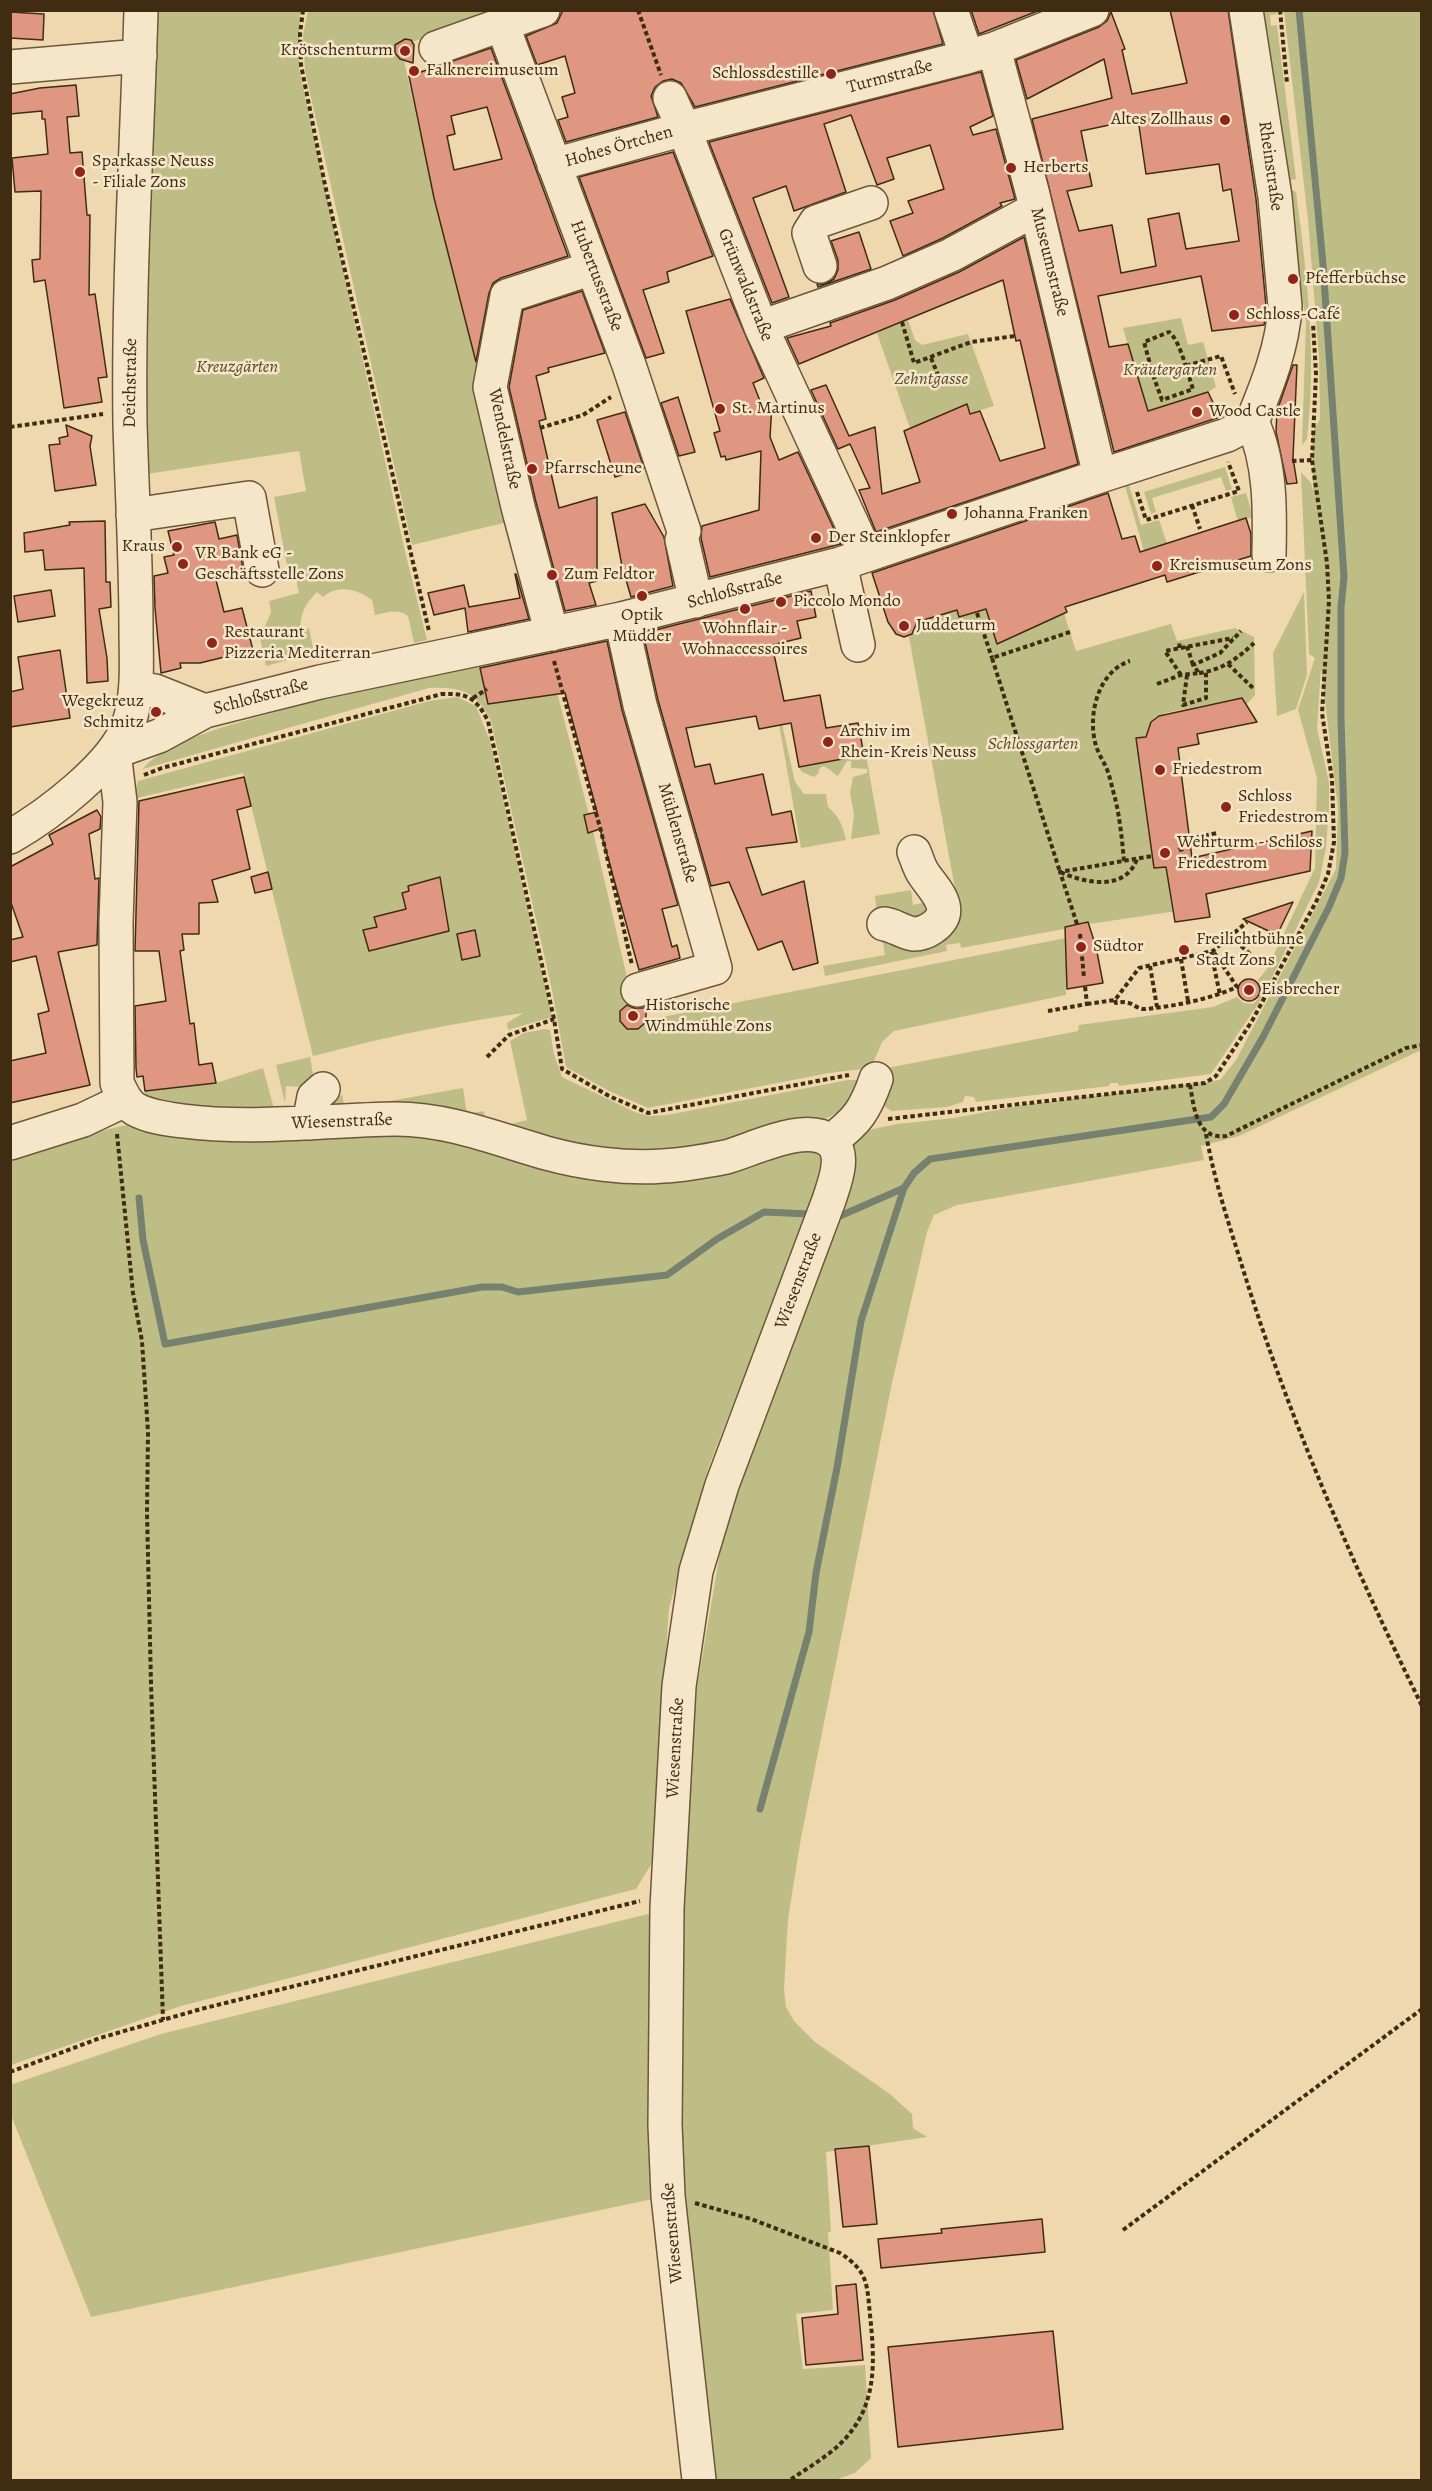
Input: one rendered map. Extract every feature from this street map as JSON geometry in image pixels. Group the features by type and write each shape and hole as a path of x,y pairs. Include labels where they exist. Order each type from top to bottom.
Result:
{"street":[{"name":"Deichstraße","path":"114,752 130,721 136,688 136,603 130,410 141,10"},
{"path":"436,48 543,10"},
{"name":"Museumstraße","path":"951,10 980,53 1036,209 1100,476"},
{"name":"Turmstraße","path":"684,129 980,53 1092,10"},
{"name":"Rheinstraße","path":"1246,10 1275,197 1283,276 1284,323 1278,349 1252,422"},
{"name":"Hubertusstraße","path":"502,24 632,373 683,536 696,601"},
{"path":"10,67 140,56"},
{"name":"Grünwaldstraße","path":"670,98 853,559 858,645"},
{"name":"Hohes Örtchen","path":"554,165 684,129"},
{"path":"826,285 809,233 816,222 872,203"},
{"path":"761,327 826,285 887,283 951,255 1036,209"},
{"name":"Wendelstraße","path":"549,634 490,387 507,296 592,268"},
{"path":"1252,422 1265,463 1269,513 1269,555"},
{"name":"Schloßstraße","path":"114,752 159,736 205,711 320,682 437,672 549,634 621,620 853,559 1227,435 1252,422"},
{"path":"133,515 249,498 262,570"},
{"name":"Mühlenstraße","path":"621,620 640,705 715,968 638,990"},
{"name":"Schloßstraße","path":"136,688 155,691 205,711"},
{"path":"10,1143 83,1120 119,1103 115,1028 120,802 114,752"},
{"path":"10,837 38,820 79,786 114,752"},
{"path":"884,924 913,934 924,933 941,917 943,908 941,897 922,872 914,852"},
{"path":"843,1132 870,1096 876,1078"},
{"path":"309,1123 314,1097 323,1089"},
{"name":"Wiesenstraße","path":"119,1103 165,1119 208,1124 398,1119 499,1128 548,1154 607,1164 663,1167 725,1157 788,1137 843,1132 836,1177 829,1200 722,1485 696,1571 679,1686 668,1895 665,2125 668,2196 699,2481"}],"path":[{"path":"303,10 300,34 301,65 321,163 442,694"},
{"path":"638,10 670,98"},
{"path":"902,322 914,363 971,342 1015,336"},
{"path":"1172,333 1193,389 1162,400 1153,375 1143,346 1147,339 1172,333"},
{"path":"1153,375 1185,364 1221,356 1238,403 1252,422"},
{"path":"931,358 938,375"},
{"path":"540,428 583,415 632,373"},
{"path":"10,427 130,410"},
{"path":"1136,488 1146,520 1239,491 1228,460 1216,463"},
{"path":"843,1132 1206,1083 1216,1076 1252,1021 1317,900 1328,874 1334,842 1334,812 1322,713 1328,627 1328,563 1312,460"},
{"path":"1192,505 1200,529"},
{"path":"977,613 1077,924"},
{"path":"1193,664 1220,653 1241,631"},
{"path":"992,658 1070,632"},
{"path":"549,634 601,831 638,990"},
{"path":"1181,675 1165,651 1234,638"},
{"path":"1179,648 1180,641"},
{"path":"1157,684 1181,675 1217,670 1254,643"},
{"path":"1187,646 1199,674"},
{"path":"1124,861 1116,801 1107,769 1095,742 1093,727 1094,712 1104,681 1112,670 1130,661"},
{"path":"1228,664 1256,690"},
{"path":"1187,675 1183,705 1206,698 1206,672"},
{"path":"472,698 487,689"},
{"path":"119,786 162,768 442,694 460,693 472,698 482,708 489,721 554,1018 562,1069 609,1096 648,1113 829,1077 857,1073 876,1078"},
{"path":"1217,833 1193,838 1179,850 1218,842"},
{"path":"1060,873 1152,856"},
{"path":"1060,873 1078,880 1102,883 1130,872 1137,859"},
{"path":"1115,1000 1139,968 1212,952 1247,922"},
{"path":"1080,934 1084,978"},
{"path":"1230,936 1260,963"},
{"path":"1048,1011 1115,1000 1116,1003 1127,1001 1143,1009 1220,995 1237,987 1212,952"},
{"path":"1212,952 1220,995"},
{"path":"1181,959 1188,1001"},
{"path":"1150,966 1157,1007"},
{"path":"1085,986 1087,1004"},
{"path":"487,1057 509,1035 554,1018"},
{"path":"1206,1134 1218,1137 1234,1133 1406,1048 1422,1045"},
{"path":"1190,1085 1195,1109 1206,1134 1218,1190 1265,1339 1326,1496 1382,1625 1422,1706"},
{"path":"119,1103 133,1293 142,1341 148,1432 150,1661 163,2019"},
{"path":"10,2072 100,2038 163,2019 668,1895"},
{"path":"1123,2230 1422,2009"},
{"path":"668,2196 751,2219 840,2253 863,2271 867,2284 875,2357 872,2384 860,2418 840,2445 790,2481"}],"green space":[{"name":"Kreuzgärten","path":"155,11 300,11 299,69 404,547 427,640 414,643 408,616 396,612 375,615 372,600 360,593 341,589 323,597 317,592 304,609 301,619 301,630 309,628 314,653 266,666 260,638 271,612 269,601 299,593 293,565 287,566 274,497 306,491 299,451 147,474 145,325 151,233 148,162"},
{"path":"308,11 506,11 412,42 401,40 394,49 397,57 404,60 434,198 516,520 412,545 305,71 303,35"},
{"path":"1260,11 1276,11 1277,14 1270,15 1271,26 1277,25 1296,179 1291,180 1292,190 1296,192 1307,284 1311,377 1307,439 1302,445 1306,322"},
{"path":"1284,11 1421,11 1421,1050 1239,1136 1201,1146 1204,1160 957,1205 934,1215 927,1232 892,1383 801,1838 788,1919 784,1989 786,2007 794,2021 815,2042 890,2094 912,2114 913,2128 927,2137 826,2152 833,2310 796,2314 803,2369 865,2365 871,2458 855,2473 835,2480 713,2480 689,2311 668,1907 694,1705 721,1547 801,1229 709,1466 669,1608 652,1863 636,1889 181,2006 11,2065 10,1151 99,1126 101,1131 131,1124 412,1132 578,1168 864,1134 868,1130 897,1124 954,1118 1023,1105 1220,1080 1236,1060 1336,869 1338,808 1321,668 1317,728 1329,783 1329,808 1326,848 1319,882 1262,998 1211,1074 1119,1086 1118,1083 1110,1083 1109,1086 976,1102 974,1097 965,1096 963,1102 947,1107 891,1111 882,1104 887,1068 1078,1031 1079,1025 1213,1007 1237,997 1244,1003 1253,1004 1262,993 1258,980 1267,969 1315,868 1317,778 1298,710 1315,658 1309,654 1301,472 1311,483 1313,491 1312,433 1320,419 1319,357 1308,220"},
{"name":"Kräutergarten","path":"1181,318 1188,345 1203,342 1216,387 1208,392 1148,412 1123,328"},
{"name":"Zehntgasse","path":"908,320 915,340 922,345 968,334 994,406 971,413 966,404 911,431 877,333"},
{"path":"1225,467 1232,489 1226,491 1221,477 1152,498 1156,512 1151,514 1144,492"},
{"path":"1129,485 1141,525 1159,520 1167,543 1144,551 1125,486"},
{"path":"1246,493 1253,517 1238,521 1231,497"},
{"path":"1304,592 1307,675 1296,709 1277,716 1273,653"},
{"name":"Schlossgarten","path":"982,598 997,643 1064,613 1076,651 1171,624 1177,641 1235,628 1254,637 1255,695 1246,705 1241,698 1165,713 1151,722 1149,737 1136,739 1154,868 1166,867 1171,900 1177,911 1089,924 1088,922 1064,927 1064,929 961,948 960,943 946,945 947,951 825,976 823,966 885,955 882,937 957,900 909,637 915,630 915,622"},
{"path":"545,647 589,814 584,816 588,832 593,831 633,1003 626,1005 620,1014 620,1021 627,1029 638,1029 647,1020 1066,938 1066,995 894,1031 882,1042 871,1068 829,1073 648,1108 609,1091 566,1067 552,990 491,721 473,697 459,690 429,688 143,769 168,749 224,727 376,686"},
{"path":"457,697 476,706 490,741 552,1017 508,1030 507,1023 523,1013 496,1017 365,1043 313,1056 243,773 133,799 138,781 429,701"},
{"path":"779,724 782,724 795,782 804,794 826,794 828,807 840,822 846,840 801,848"},
{"path":"866,755 880,834 851,839 854,814 850,793 853,777 867,773 867,769 851,768 851,761 847,761 838,776 824,766 814,777 802,772 799,767"},
{"path":"911,890 913,905 922,903 921,894 929,910 920,919 877,913 875,896"},
{"path":"550,1030 554,1054 562,1077 635,1112 649,1116 667,1115 848,1080 861,1080 854,1096 845,1107 817,1123 643,1159 512,1131 511,1124 527,1120 510,1041 524,1033"},
{"path":"310,1057 314,1080 303,1087 286,1086 285,1103 276,1065"},
{"path":"263,1068 274,1117 215,1117 144,1098 145,1091 216,1083"},
{"path":"463,1088 467,1114 484,1111 485,1121 330,1115 324,1101 342,1095 345,1109"},
{"path":"648,1914 653,1920 653,2199 91,2317 11,2115 10,2085 161,2034"}],"building":[{"path":"563,10 933,10 943,44 695,107 681,83 672,79 663,81 655,87 651,96 658,117 566,142 558,120 568,117 562,97 575,93 565,56 537,65 526,36 557,23"},
{"path":"971,10 1040,10 979,34"},
{"path":"1170,10 1228,10 1256,199 1266,306 1264,325 1212,331 1201,276 1098,296 1109,347 1128,344 1148,411 1208,392 1220,417 1114,452 1032,119 1112,98 1104,59 1027,99 1016,60 1099,27 1107,21 1111,12 1125,49 1122,50 1132,94 1187,83","holes":["1138,119 1146,174 1219,164 1223,191 1231,189 1239,241 1186,249 1179,213 1148,219 1156,266 1121,273 1112,225 1079,231 1067,191 1092,186 1081,131"]},
{"path":"10,12 44,14 43,40 10,38"},
{"name":"Krötschenturm","path":"405,39 411,40 414,45 413,63 400,59 395,53 395,45"},
{"path":"491,48 568,256 501,278 493,283 489,293 476,362 434,198 409,76","holes":["487,107 502,159 454,170 447,136 455,134 451,116"]},
{"path":"981,72 993,116 970,127 973,135 996,129 1015,199 1000,203 1002,206 943,238 903,256 890,221 913,213 908,201 944,189 930,145 887,158 894,179 877,185 851,115 824,124 846,192 794,211 786,186 753,198 789,297 772,303 709,142"},
{"path":"76,85 79,116 67,117 70,153 82,152 87,215 90,215 89,295 95,294 107,377 98,378 102,402 64,408 45,280 34,282 32,260 40,259 41,191 15,192 12,158 48,154 45,119 42,119 42,111 10,114 10,94 40,88"},
{"path":"673,152 713,256 667,272 669,282 643,290 664,353 646,358 579,177"},
{"path":"859,232 871,269 818,287 817,284 825,284 834,279 838,270 838,260 831,241"},
{"path":"1024,237 1078,464 876,532 859,490 870,488 850,444 838,449 811,390 826,385 849,436 875,427 882,494 920,482 904,431 967,404 970,414 980,411 1000,461 1045,448 1020,340 1016,341 1003,280 799,364 787,338 831,326 830,323 895,300 959,272"},
{"path":"582,291 605,353 548,368 549,372 536,376 546,419 539,421 559,508 597,497 597,581 589,583 596,605 565,611 509,387 523,310"},
{"path":"730,299 764,378 753,383 762,406 772,403 770,437 779,460 798,452 841,544 710,577 701,538 702,526 759,510 761,451 726,460 725,456 721,457 714,433 720,431 686,311"},
{"path":"1293,365 1297,365 1293,458 1297,483 1287,484 1276,432 1277,411"},
{"path":"678,397 695,452 679,456 661,403"},
{"path":"625,412 644,468 615,477 597,420"},
{"path":"66,425 92,436 90,446 96,485 55,491 49,445 60,444 59,438 68,436"},
{"path":"1108,493 1122,539 1135,536 1140,552 1246,518 1251,534 1251,556 1167,582 1165,575 1065,607 1067,612 997,644 986,609 959,617 957,610 917,622 912,634 904,637 896,634 888,622 872,573"},
{"path":"645,504 664,537 673,586 631,597 622,566 612,513"},
{"path":"105,521 106,582 110,582 111,607 99,609 107,658 108,681 87,683 84,568 45,570 43,550 25,552 24,533 70,525 69,522"},
{"path":"215,522 219,539 237,535 243,569 215,576 224,612 242,608 253,650 200,663 180,663 181,668 161,673 154,576 168,573 164,557 174,555 168,531"},
{"path":"515,574 529,619 468,632 465,608 434,615 428,593 464,585 469,607 520,598"},
{"path":"51,590 55,616 18,622 14,596"},
{"path":"811,591 816,617 797,621 801,638 772,645 784,701 820,695 826,728 858,723 864,755 799,767 791,723 759,729 756,716 686,728 695,767 710,764 715,784 763,774 772,815 791,811 797,842 746,848 762,895 804,881 818,963 793,970 782,941 758,950 729,882 711,886 658,700 643,633"},
{"path":"607,641 622,710 678,905 662,909 672,947 677,945 680,958 639,970 600,829 588,833 584,815 597,812 565,693 488,704 480,668"},
{"path":"60,650 70,718 10,727 10,692 23,689 18,657"},
{"path":"1242,698 1257,722 1197,734 1199,744 1178,748 1192,858 1312,831 1310,871 1206,894 1210,917 1175,922 1166,867 1154,868 1136,738 1146,737 1151,722 1159,716"},
{"path":"244,777 251,806 237,810 250,869 212,880 218,902 199,903 199,934 182,934 184,950 180,951 190,1024 194,1023 199,1065 212,1063 216,1083 145,1091 143,1076 137,1077 135,1006 166,1001 159,951 135,951 139,801"},
{"path":"97,810 101,817 100,829 89,834 95,879 99,878 97,945 58,952 90,1085 10,1103 10,1061 46,1053 38,1014 49,1011 36,956 10,962 10,940 23,937 10,900 10,867 53,844 49,835"},
{"path":"268,872 272,889 255,893 251,877"},
{"path":"440,877 449,931 369,951 363,930 377,927 374,917 406,909 402,893 409,891 408,886"},
{"path":"1293,902 1277,935 1243,919"},
{"path":"1088,922 1103,983 1067,989 1065,927"},
{"path":"475,930 480,956 462,960 457,934"},
{"name":"Eisbrecher","path":"1249,979 1257,982 1260,990 1257,998 1249,1001 1241,998 1238,990 1241,982"},
{"name":"Historische Windmühle Zons","path":"627,1005 644,1008 646,1011 646,1022 638,1029 627,1029 620,1021 620,1011"},
{"path":"869,2146 877,2224 843,2227 835,2149"},
{"path":"1042,2219 1045,2252 881,2268 878,2239 942,2233 941,2229"},
{"path":"856,2284 863,2360 806,2365 802,2318 838,2314 836,2286"},
{"path":"1053,2331 1063,2429 898,2447 888,2347"}],"waterway":[{"path":"840,1216 904,1188 914,1173 930,1159 1211,1117 1224,1104 1263,1037 1329,907 1341,878 1345,853 1341,718 1341,607 1344,577 1323,264 1299,10"},
{"path":"760,1809 809,1632 816,1573 837,1468 861,1321 904,1188"},
{"path":"139,1198 143,1240 165,1344 482,1287 502,1287 518,1292 667,1275 717,1239 764,1212 810,1214"}],"place":[{"name":"Krötschenturm","path":"405,51"},
{"name":"Falknereimuseum","path":"414,71"},
{"name":"Schlossdestille","path":"831,74"},
{"name":"Altes Zollhaus","path":"1225,120"},
{"name":"Herberts","path":"1011,168"},
{"name":"Sparkasse Neuss - Filiale Zons","path":"80,172"},
{"name":"Pfefferbüchse","path":"1293,279"},
{"name":"Schloss-Café","path":"1234,315"},
{"name":"St. Martinus","path":"720,409"},
{"name":"Wood Castle","path":"1197,412"},
{"name":"Pfarrscheune","path":"532,469"},
{"name":"Johanna Franken","path":"952,514"},
{"name":"Der Steinklopfer","path":"816,538"},
{"name":"Kraus","path":"177,547"},
{"name":"VR Bank eG - Geschäftsstelle Zons","path":"183,564"},
{"name":"Kreismuseum Zons","path":"1157,566"},
{"name":"Zum Feldtor","path":"552,575"},
{"name":"Optik Müdder","path":"642,596"},
{"name":"Piccolo Mondo","path":"781,602"},
{"name":"Wohnflair - Wohnaccessoires","path":"745,609"},
{"name":"Juddeturm","path":"904,626"},
{"name":"Restaurant Pizzeria Mediterran","path":"212,643"},
{"name":"Wegekreuz Schmitz","path":"156,712"},
{"name":"Archiv im Rhein-Kreis Neuss","path":"828,742"},
{"name":"Friedestrom","path":"1160,770"},
{"name":"Schloss Friedestrom","path":"1226,807"},
{"name":"Wehrturm - Schloss Friedestrom","path":"1165,853"},
{"name":"Südtor","path":"1081,947"},
{"name":"Freilichtbühne Stadt Zons","path":"1184,950"},
{"name":"Eisbrecher","path":"1249,990"},
{"name":"Historische Windmühle Zons","path":"633,1016"}]}
